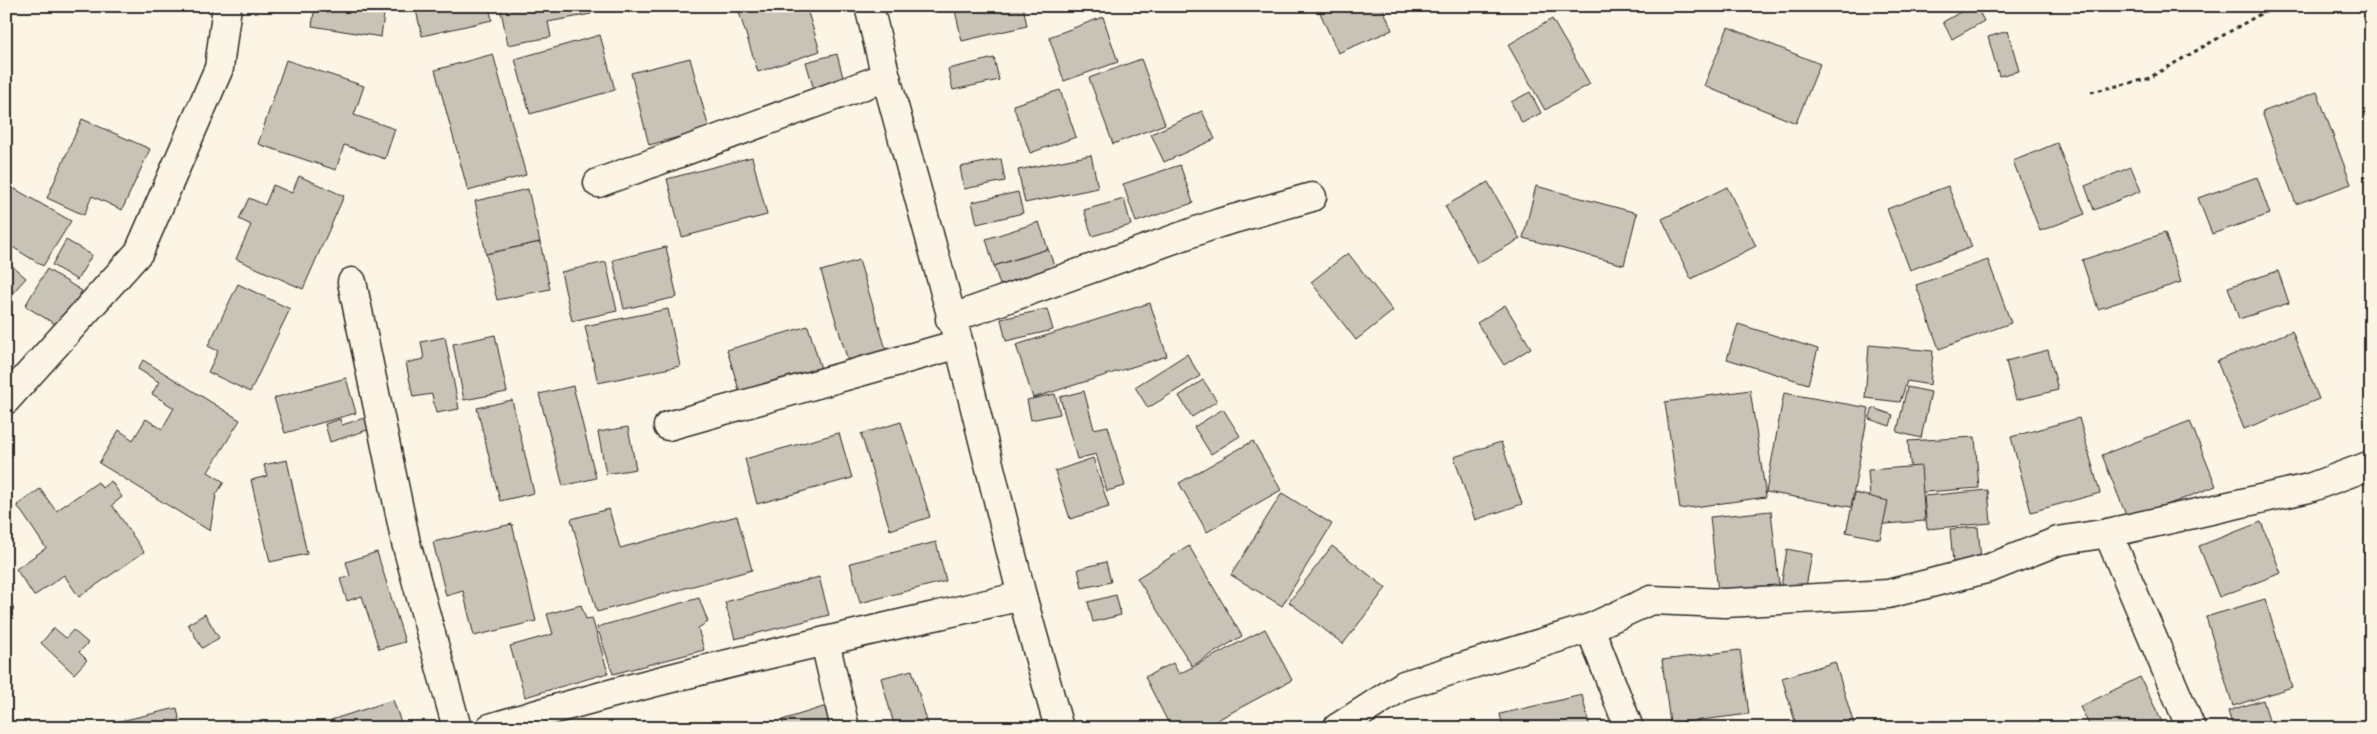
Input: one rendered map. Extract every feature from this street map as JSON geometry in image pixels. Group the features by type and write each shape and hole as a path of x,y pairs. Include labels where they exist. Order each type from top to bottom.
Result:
{"street":[{"path":"6,400 139,252 219,68 227,6"},
{"path":"869,6 886,78 954,331 1022,596 1059,728"},
{"path":"598,183 886,78"},
{"path":"668,426 954,331 1219,223 1312,198"},
{"path":"352,282 406,543 456,728"},
{"path":"1337,728 1404,685 1590,628 1651,600 1725,603 1888,594 1990,568 2058,541 2108,533 2309,488 2371,465"},
{"path":"2108,533 2191,728"},
{"path":"490,728 560,707 1022,596"},
{"path":"1590,628 1629,728"},
{"path":"825,642 845,728"}],"path":[{"path":"2092,92 2147,79 2262,13 2292,6"}],"building":[{"path":"315,6 385,6 381,37 312,26"},
{"path":"415,6 489,6 492,20 422,36"},
{"path":"500,6 590,6 591,14 548,22 551,37 508,45"},
{"path":"737,6 806,6 820,51 758,72"},
{"path":"954,6 1023,6 1027,26 962,41"},
{"path":"1317,6 1382,6 1392,30 1338,53"},
{"path":"1971,6 1976,6 1984,21 1952,39 1943,22"},
{"path":"1103,17 1118,62 1064,81 1049,37"},
{"path":"1552,19 1590,84 1545,110 1508,45"},
{"path":"1728,27 1820,64 1796,123 1704,86"},
{"path":"2008,31 2019,71 1999,76 1988,37"},
{"path":"600,35 615,90 530,114 515,59"},
{"path":"493,54 526,175 468,191 435,70"},
{"path":"837,54 846,89 816,97 806,62"},
{"path":"690,58 709,129 649,145 631,73"},
{"path":"994,58 999,80 953,90 948,69"},
{"path":"1141,59 1165,124 1113,144 1089,78"},
{"path":"286,60 364,86 354,115 395,129 385,159 344,145 336,170 258,144"},
{"path":"1060,90 1076,137 1030,153 1013,105"},
{"path":"1530,92 1541,113 1522,123 1511,102"},
{"path":"2317,92 2351,184 2296,204 2262,112"},
{"path":"1202,111 1215,139 1164,162 1151,134"},
{"path":"82,119 150,149 122,210 92,196 84,215 47,198"},
{"path":"2057,143 2085,214 2040,231 2013,161"},
{"path":"1091,155 1098,188 1025,203 1018,170"},
{"path":"752,157 767,215 682,237 667,179"},
{"path":"1001,159 1005,181 964,189 960,167"},
{"path":"1180,165 1193,203 1136,222 1123,184"},
{"path":"2131,167 2141,191 2094,210 2085,186"},
{"path":"299,176 344,196 303,289 236,259 251,225 239,219 249,198 265,205 273,185 292,193"},
{"path":"2257,177 2270,214 2212,234 2198,198"},
{"path":"1488,182 1520,239 1477,263 1445,206"},
{"path":"1536,186 1637,213 1624,265 1523,238"},
{"path":"1948,186 1972,247 1910,270 1887,209"},
{"path":"1727,187 1756,246 1691,279 1662,219"},
{"path":"15,189 71,221 43,266 6,243 6,203"},
{"path":"528,189 540,242 486,254 475,201"},
{"path":"1018,192 1023,213 977,224 972,202"},
{"path":"1124,199 1131,225 1092,236 1084,210"},
{"path":"1039,222 1048,249 994,266 986,239"},
{"path":"2165,233 2181,282 2098,309 2082,260"},
{"path":"66,240 92,255 77,280 52,265"},
{"path":"540,242 550,289 497,300 486,254"},
{"path":"666,247 677,297 624,309 613,260"},
{"path":"1048,249 1055,268 1000,285 994,266"},
{"path":"1348,253 1393,311 1356,340 1311,282"},
{"path":"859,260 888,356 850,368 821,271"},
{"path":"1988,260 2011,323 1939,349 1916,285"},
{"path":"606,262 617,311 572,321 561,272"},
{"path":"10,264 26,278 8,298 6,296 6,269"},
{"path":"47,269 82,291 60,327 25,306"},
{"path":"2278,271 2289,303 2239,319 2228,287"},
{"path":"238,284 290,309 250,392 208,372 218,351 208,346"},
{"path":"1150,303 1167,356 1033,398 1016,345"},
{"path":"1505,305 1531,348 1504,365 1477,323"},
{"path":"668,309 680,366 598,383 585,326"},
{"path":"1047,309 1053,330 1006,341 1001,319"},
{"path":"1738,324 1818,349 1808,384 1727,359"},
{"path":"808,326 821,369 740,393 727,350"},
{"path":"2292,331 2319,399 2244,429 2217,361"},
{"path":"495,335 507,392 464,400 453,344"},
{"path":"445,337 459,409 436,413 432,394 413,397 406,363 424,359 421,342"},
{"path":"1869,345 1933,351 1930,385 1907,381 1900,402 1865,398"},
{"path":"2048,350 2058,390 2016,400 2006,361"},
{"path":"1187,354 1200,376 1148,408 1135,387"},
{"path":"143,360 240,420 208,472 224,482 216,495 210,531 99,463 119,430 133,440 146,419 162,429 174,408 152,394 159,382 138,369"},
{"path":"346,378 356,413 285,433 274,398"},
{"path":"1203,380 1217,401 1192,417 1179,396"},
{"path":"573,386 596,478 563,486 539,394"},
{"path":"1907,387 1931,392 1921,438 1897,432"},
{"path":"1750,390 1766,497 1680,509 1665,402"},
{"path":"1084,391 1094,429 1108,426 1125,486 1107,491 1096,454 1077,459 1060,397"},
{"path":"1784,393 1869,408 1851,507 1766,492"},
{"path":"1055,394 1060,414 1031,420 1027,400"},
{"path":"512,400 534,493 500,501 477,408"},
{"path":"1873,408 1893,415 1890,426 1869,419"},
{"path":"1223,409 1240,436 1211,454 1194,427"},
{"path":"370,416 374,428 330,442 325,424 340,419 342,425"},
{"path":"2079,418 2100,493 2031,512 2011,437"},
{"path":"2190,421 2216,486 2128,520 2102,455"},
{"path":"901,422 930,517 890,530 861,434"},
{"path":"628,427 636,469 606,474 598,432"},
{"path":"839,433 852,478 757,504 745,459"},
{"path":"1975,437 1979,488 1913,493 1908,441"},
{"path":"1253,441 1281,490 1207,532 1179,483"},
{"path":"1501,442 1522,504 1475,520 1454,457"},
{"path":"1093,458 1109,507 1070,519 1055,471"},
{"path":"287,460 307,554 270,562 251,480 267,476 264,465"},
{"path":"1921,466 1925,521 1872,525 1868,470"},
{"path":"111,481 122,497 112,505 144,552 79,597 64,575 34,596 16,569 46,548 17,505 40,489 56,511 98,482 102,488"},
{"path":"1988,490 1991,523 1927,529 1924,496"},
{"path":"1282,493 1332,524 1282,606 1231,575"},
{"path":"1855,493 1888,501 1880,539 1846,532"},
{"path":"609,509 620,548 737,516 752,570 597,612 571,519"},
{"path":"1771,511 1779,585 1718,592 1710,517"},
{"path":"2261,522 2281,573 2219,597 2199,546"},
{"path":"512,524 536,621 474,636 463,591 446,596 433,542"},
{"path":"1978,527 1981,560 1953,562 1950,529"},
{"path":"936,542 946,581 860,603 850,563"},
{"path":"1189,546 1242,636 1192,666 1137,578"},
{"path":"1332,546 1386,588 1343,644 1289,602"},
{"path":"1787,549 1812,554 1804,598 1780,593"},
{"path":"377,552 405,642 379,649 362,596 347,601 340,579 350,576 346,562"},
{"path":"1106,562 1111,582 1082,588 1078,569"},
{"path":"819,577 829,615 735,639 725,602"},
{"path":"1116,595 1121,615 1093,622 1088,602"},
{"path":"699,598 708,622 698,628 704,650 613,674 597,627"},
{"path":"6,599 14,609 6,616"},
{"path":"2265,599 2292,687 2233,706 2206,617"},
{"path":"581,605 586,619 592,618 608,673 525,697 510,646 553,634 547,614"},
{"path":"205,614 219,638 202,648 188,624"},
{"path":"54,628 66,638 73,630 88,643 79,652 87,660 74,674 41,643"},
{"path":"1265,629 1292,680 1208,725 1209,728 1171,728 1145,677 1173,663 1179,674"},
{"path":"1740,650 1749,714 1670,724 1662,660"},
{"path":"1835,662 1855,728 1797,728 1782,678"},
{"path":"912,670 929,728 895,728 881,678"},
{"path":"2140,677 2165,728 2091,728 2080,707"},
{"path":"1582,695 1590,728 1503,728 1500,714"},
{"path":"393,700 403,728 334,728 331,720"},
{"path":"2263,700 2270,724 2256,728 2233,728 2228,711"},
{"path":"836,703 843,728 784,728 782,720"},
{"path":"177,708 181,728 90,728"}]}
